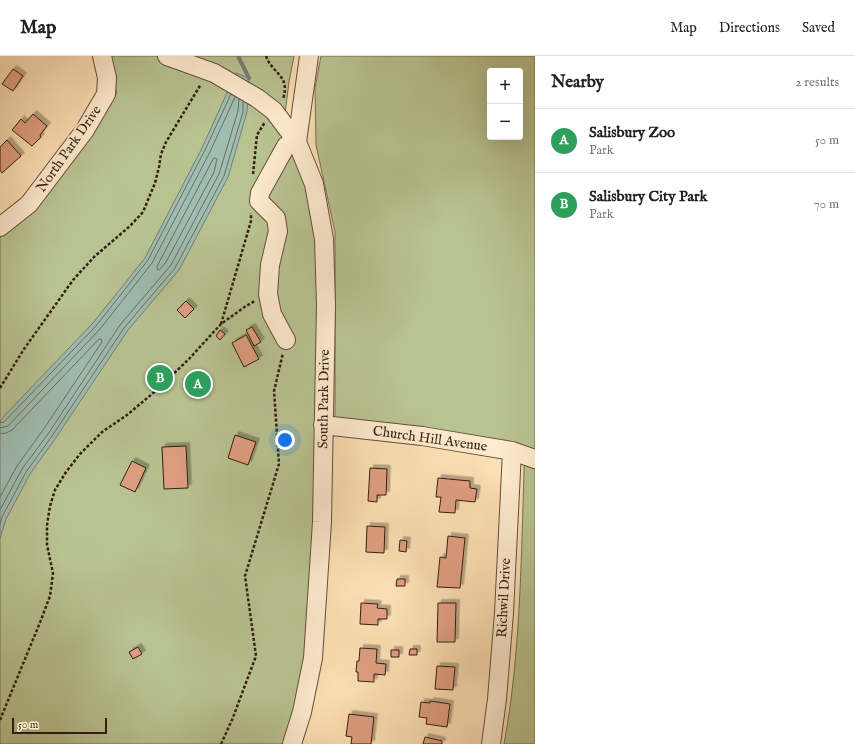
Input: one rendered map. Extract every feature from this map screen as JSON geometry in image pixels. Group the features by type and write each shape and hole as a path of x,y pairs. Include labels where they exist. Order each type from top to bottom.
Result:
{"street":[{"name":"North Park Drive","path":"0,227 29,204 85,130 106,94 107,78 102,56"},
{"path":"167,56 214,73 257,98 274,111 297,142 286,146 260,193 259,201 276,218 278,231 270,265 268,294 272,314 286,340"},
{"name":"South Park Drive","path":"292,744 302,712 313,658 322,522 326,304 324,239 314,184 297,142 309,56"},
{"name":"Church Hill Avenue","path":"323,425 422,436 512,451 535,459"},
{"name":"Richwil Drive","path":"490,744 497,699 504,620 512,451"}],"path":[{"path":"266,56 283,80 286,90 282,103"},
{"path":"0,388 24,349 73,280 94,257 130,226 143,212 159,168 160,154 201,83"},
{"path":"252,182 258,135 266,120"},
{"path":"221,324 251,221 251,213"},
{"path":"0,720 50,596 53,573 46,545 47,525 50,506 55,490 66,472 80,454 102,432 127,415 152,394 188,360 221,324 246,306 268,294"},
{"path":"220,744 232,720 256,656 245,576 279,464 274,391 286,340"}],"green space":[{"path":"106,56 294,56 282,138 303,174 316,230 320,401 306,665 287,744 0,744 0,237 31,214 117,93"},
{"path":"321,56 535,56 535,744 504,744 510,707 518,633 525,446 335,418 335,232 316,145 315,88"}],"water":[{"path":"236,73 249,78 247,112 228,177 179,270 128,330 30,474 6,519 0,538 0,422 93,323 145,258 202,148"}],"building":[{"path":"13,69 23,76 13,91 2,84"},
{"path":"33,114 47,126 40,135 41,137 32,146 12,130 21,119 25,123"},
{"path":"7,140 21,156 2,173 0,170 0,147"},
{"path":"186,301 194,309 185,318 177,310"},
{"path":"252,327 261,342 254,346 246,330"},
{"path":"220,330 225,334 220,340 216,336"},
{"path":"246,335 259,359 244,367 232,343"},
{"path":"235,435 256,442 248,465 228,458"},
{"path":"186,446 188,488 164,489 162,447"},
{"path":"132,461 146,468 135,492 120,485"},
{"path":"370,468 387,469 386,495 377,495 377,502 368,501"},
{"path":"438,478 470,481 470,488 477,489 475,502 456,500 455,513 439,512 441,497 436,497"},
{"path":"367,526 385,527 384,553 366,552"},
{"path":"448,536 465,538 460,588 437,587 440,557 446,558"},
{"path":"400,540 407,541 406,552 399,551"},
{"path":"397,579 405,579 405,586 396,586"},
{"path":"361,603 378,604 377,608 387,609 387,619 378,619 378,625 360,624"},
{"path":"438,603 456,603 455,642 437,642"},
{"path":"138,647 142,654 133,659 129,652"},
{"path":"360,648 377,649 376,663 386,664 385,675 374,674 374,682 358,681 358,672 356,672"},
{"path":"410,649 417,649 417,655 409,655"},
{"path":"391,650 399,650 399,657 391,657"},
{"path":"437,666 455,667 453,690 435,689"},
{"path":"430,701 450,704 447,727 426,724 427,718 419,717 421,702 430,703"},
{"path":"349,714 374,717 371,744 351,744 352,737 346,736"},
{"path":"425,737 442,741 442,744 423,744"}],"waterway":[{"path":"238,56 249,78"}],"place":[{"name":"Salisbury City Park","path":"160,378"},
{"name":"Salisbury Zoo","path":"198,384"}]}
